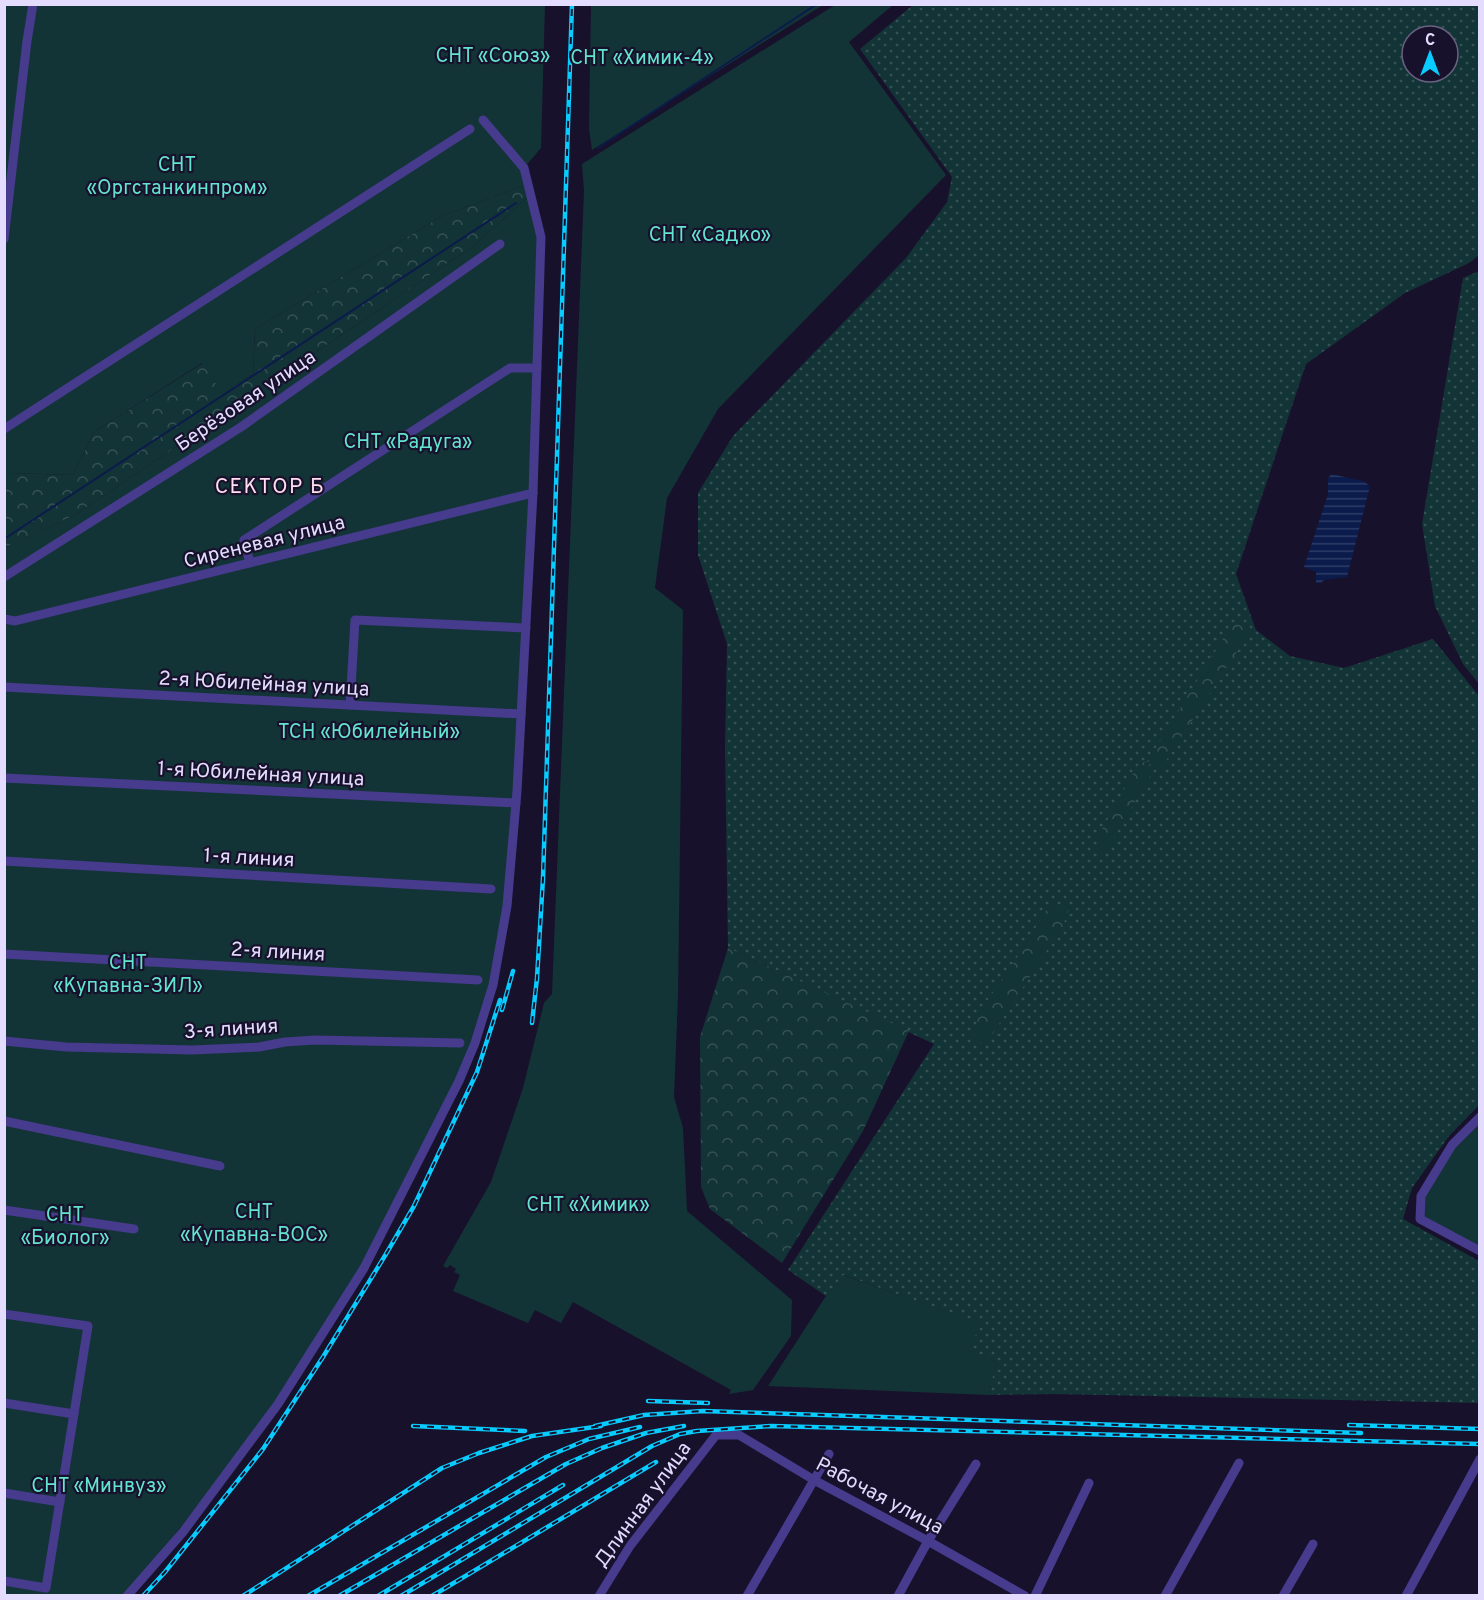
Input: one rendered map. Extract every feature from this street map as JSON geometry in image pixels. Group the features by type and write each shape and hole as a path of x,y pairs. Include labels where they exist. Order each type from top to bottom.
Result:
{"street":[{"path":"4,239 33,4"},
{"path":"127,1596 183,1532 278,1404 364,1268 459,1081 475,1043 493,986 507,906 522,714 533,493 541,237 524,168 483,120"},
{"path":"4,429 470,129"},
{"name":"Берёзовая улица","path":"4,578 241,427 500,244"},
{"path":"250,563 244,540 510,368 537,368"},
{"name":"Сиреневая улица","path":"4,619 15,621 533,493"},
{"path":"350,705 355,620 526,628"},
{"name":"2-я Юбилейная улица","path":"4,687 522,714"},
{"name":"1-я Юбилейная улица","path":"4,778 516,803"},
{"name":"1-я линия","path":"4,861 491,890"},
{"name":"2-я линия","path":"4,954 478,980"},
{"name":"3-я линия","path":"4,1041 66,1047 192,1050 259,1047 315,1040 460,1043"},
{"path":"1479,1117 1452,1145 1421,1196 1420,1219 1479,1251"},
{"path":"4,1121 220,1166"},
{"path":"4,1210 134,1229"},
{"path":"4,1314 88,1326 46,1588 4,1581"},
{"path":"4,1403 74,1414"},
{"name":"Рабочая улица","path":"716,1435 739,1435 813,1480 1025,1596"},
{"name":"Длинная улица","path":"599,1596 630,1546 716,1435"},
{"path":"747,1596 829,1454"},
{"path":"1406,1596 1479,1460"},
{"path":"1165,1596 1239,1463"},
{"path":"898,1596 928,1541 976,1464"},
{"path":"1035,1596 1089,1483"},
{"path":"4,1493 60,1502"},
{"path":"1284,1596 1313,1544"}],"green space":[{"name":"СНТ «Химик-4»","path":"591,4 823,5 592,150 589,129"},
{"name":"СНТ «Оргстанкинпром»","path":"5,5 545,5 541,148 524,168 528,184 442,216 255,329 253,374 222,393 202,363 94,432 73,475 10,473 5,476"},
{"path":"835,5 893,5 849,42 946,175 718,409 667,498 655,588 683,610 678,996 674,1097 683,1128 687,1211 792,1300 791,1336 753,1390 729,1394 731,1390 573,1302 561,1323 535,1310 528,1323 453,1291 460,1275 454,1272 456,1269 450,1265 447,1268 443,1266 491,1182 523,1088 544,1003 552,994 584,191 582,164"},
{"path":"913,5 1479,5 1479,255 1469,263 1405,293 1306,364 1236,574 1256,630 1290,656 1344,668 1433,639 1479,696 1479,1105 1449,1136 1412,1188 1403,1219 1479,1261 1479,1403 1056,1394 989,1395 995,1361 966,1351 981,1325 844,1275 826,1296 788,1270 934,1044 728,948 725,748 727,644 698,555 698,493 733,436 906,258 947,202 952,177 860,49"},
{"path":"528,184 530,195 476,244 75,515 5,548 4,476 10,473 73,475 94,432 203,363 222,392 253,374 255,329 442,216"},
{"path":"530,195 541,237 533,493 507,906 475,1043 364,1268 278,1404 127,1595 5,1595 4,548 75,515 476,244"},
{"path":"1479,271 1479,684 1463,664 1435,606 1422,524 1463,278"},
{"path":"1247,623 1247,636 1162,767 1156,771 1152,754 1232,624"},
{"path":"1149,760 1150,777 1107,849 1096,854 1101,831 1138,765"},
{"path":"1051,903 1069,909 1063,926 986,1044 973,1039 979,1012 1009,970"},
{"path":"728,948 909,1031 863,1131 782,1263 710,1209 701,1187 700,1037"},
{"path":"1479,1117 1479,1251 1420,1219 1421,1196 1452,1145"},
{"path":"843,1275 982,1324 967,1350 996,1361 989,1395 768,1386 826,1296"}],"water":[{"path":"1331,474 1363,481 1370,486 1347,577 1316,583 1316,572 1304,567 1328,494 1328,479"}],"waterway":[{"path":"598,148 817,4"},
{"path":"4,539 516,203"}],"railway":[{"path":"532,1023 543,878 572,4"},
{"path":"502,1010 513,971"},
{"path":"143,1596 165,1572 263,1449 386,1254 414,1206 477,1072 500,1000"},
{"path":"648,1401 708,1403"},
{"path":"595,1426 644,1415 703,1411 1361,1433"},
{"path":"1349,1425 1480,1429"},
{"path":"413,1426 525,1431"},
{"path":"243,1596 442,1468 532,1436 601,1426"},
{"path":"339,1596 566,1464 602,1448 646,1433 684,1426"},
{"path":"401,1596 652,1446 680,1434 697,1431 771,1426 1480,1444"},
{"path":"308,1596 546,1457 589,1439 640,1427"},
{"path":"432,1596 656,1462"},
{"path":"378,1596 563,1485"}],"district":[{"name":"СЕКТОР Б","path":"270,486"}],"park label":[{"name":"СНТ «Союз»","path":"493,55"},
{"name":"СНТ «Садко»","path":"710,234"},
{"name":"СНТ «Радуга»","path":"408,441"},
{"name":"ТСН «Юбилейный»","path":"369,731"},
{"name":"СНТ «Купавна-ЗИЛ»","path":"128,974"},
{"name":"СНТ «Химик»","path":"588,1204"},
{"name":"СНТ «Купавна-ВОС»","path":"254,1222"},
{"name":"СНТ «Биолог»","path":"65,1226"},
{"name":"СНТ «Минвуз»","path":"99,1485"}]}
